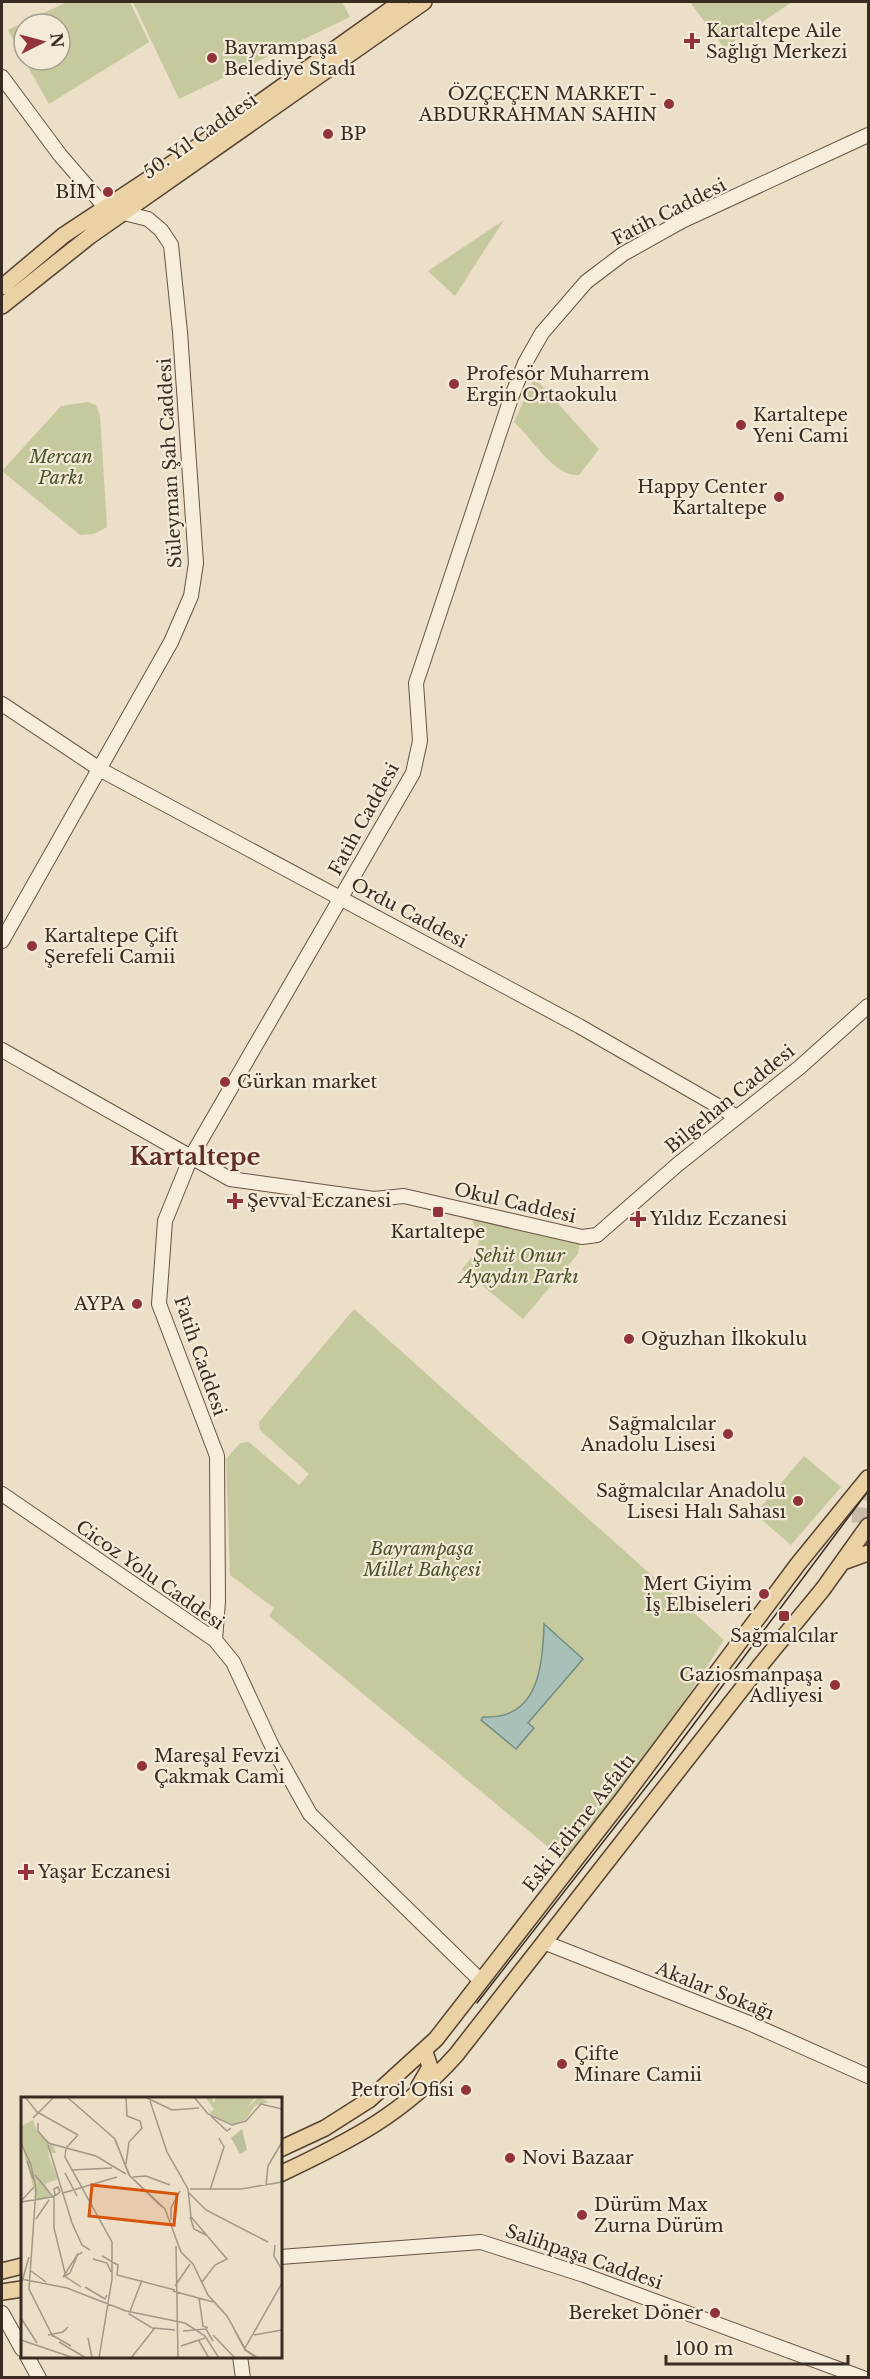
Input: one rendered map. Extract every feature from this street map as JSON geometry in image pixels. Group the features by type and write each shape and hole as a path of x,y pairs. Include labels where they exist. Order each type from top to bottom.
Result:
{"main road":[{"name":"50. Yıl Caddesi","path":"2,306 226,133 401,2"},
{"name":"50. Yıl Caddesi","path":"2,287 64,235 105,207 226,133 424,2"},
{"path":"105,207 124,213"},
{"name":"Eski Edirne Asfaltı","path":"282,2148 358,2108 425,2052 621,1801 798,1564 868,1478"},
{"path":"282,2173 359,2136 410,2101 456,2055 843,1562 868,1526"},
{"path":"843,1562 868,1553"},
{"path":"410,2101 430,2067 431,2062 425,2052"},
{"path":"2,2271 21,2266"},
{"path":"2,2292 21,2289"}],"street":[{"path":"2,77 60,155 105,207"},
{"name":"Fatih Caddesi","path":"214,1640 218,1601 217,1456 159,1304 165,1221 191,1156 230,1094 265,1026 413,773 420,741 416,683 511,398 525,363 542,333 586,282 623,254 682,221 868,135"},
{"name":"Süleyman Şah Caddesi","path":"2,941 101,770 171,642 191,596 196,563 180,332 171,245 161,230 148,219 124,213"},
{"name":"Ordu Caddesi","path":"2,704 101,770 579,1026 737,1117"},
{"name":"Bilgehan Caddesi","path":"613,1220 868,1006"},
{"path":"2,1050 191,1156"},
{"name":"Okul Caddesi","path":"191,1156 230,1179 374,1199 404,1196 582,1237 597,1235 613,1220"},
{"name":"Cicoz Yolu Caddesi","path":"2,1494 214,1640 233,1662 272,1746 310,1814 481,1981"},
{"name":"Akalar Sokağı","path":"546,1943 749,2023 868,2076"},
{"name":"Salihpaşa Caddesi","path":"282,2257 480,2242 603,2282 863,2378"},
{"path":"2,2313 21,2347"},
{"path":"28,2358 39,2378"},
{"path":"240,2358 243,2378"}],"green space":[{"path":"67,2 130,2 149,42 49,104 31,72 72,72 72,12 46,12"},
{"name":"Bayrampaşa Belediye Stadı","path":"133,2 342,2 350,17 179,99"},
{"path":"690,2 792,2 724,48"},
{"path":"504,220 455,296 428,271"},
{"path":"534,377 599,449 579,475 561,470 552,463 514,422"},
{"name":"Mercan Parkı","path":"88,402 96,405 100,415 107,527 94,534 80,535 2,471 61,406"},
{"name":"Şehit Onur Ayaydın Parkı","path":"472,1220 580,1242 578,1254 523,1319 462,1269 478,1246 478,1235"},
{"name":"Bayrampaşa Millet Bahçesi","path":"354,1309 724,1640 669,1725 565,1861 269,1616 274,1608 230,1575 226,1459 240,1443 249,1442 299,1485 309,1474 260,1430 259,1422"},
{"name":"Sağmalcılar Anadolu Lisesi Halı Sahası","path":"804,1456 841,1487 791,1545 755,1514"}],"water":[{"path":"544,1624 583,1659 528,1723 534,1728 516,1749 481,1720 483,1717 501,1716 516,1710 534,1688 542,1657"}],"tunnel":[{"path":"863,1545 860,1511 867,1478"}],"tram line":[{"path":"477,2003 661,1768 868,1491"}],"place":[{"name":"Kartaltepe Aile Sağlığı Merkezi","path":"692,41"},
{"name":"Bayrampaşa Belediye Stadı","path":"212,58"},
{"name":"ÖZÇEÇEN MARKET - ABDURRAHMAN SAHIN","path":"669,104"},
{"name":"BP","path":"328,134"},
{"name":"BİM","path":"108,192"},
{"name":"Profesör Muharrem Ergin Ortaokulu","path":"454,384"},
{"name":"Kartaltepe Yeni Cami","path":"741,425"},
{"name":"Happy Center Kartaltepe","path":"779,497"},
{"name":"Kartaltepe Çift Şerefeli Camii","path":"32,946"},
{"name":"Gürkan market","path":"225,1082"},
{"name":"Şevval Eczanesi","path":"235,1201"},
{"name":"Kartaltepe","path":"438,1212"},
{"name":"Yıldız Eczanesi","path":"638,1219"},
{"name":"AYPA","path":"137,1304"},
{"name":"Oğuzhan İlkokulu","path":"629,1339"},
{"name":"Sağmalcılar Anadolu Lisesi","path":"728,1434"},
{"name":"Sağmalcılar Anadolu Lisesi Halı Sahası","path":"798,1501"},
{"name":"Mert Giyim İş Elbiseleri","path":"764,1594"},
{"name":"Sağmalcılar","path":"784,1616"},
{"name":"Gaziosmanpaşa Adliyesi","path":"835,1685"},
{"name":"Mareşal Fevzi Çakmak Cami","path":"142,1766"},
{"name":"Yaşar Eczanesi","path":"26,1872"},
{"name":"Çifte Minare Camii","path":"562,2064"},
{"name":"Petrol Ofisi","path":"466,2090"},
{"name":"Novi Bazaar","path":"510,2158"},
{"name":"Dürüm Max Zurna Dürüm","path":"582,2215"},
{"name":"Bereket Döner","path":"715,2313"}],"district":[{"name":"Kartaltepe","path":"195,1156"}]}
